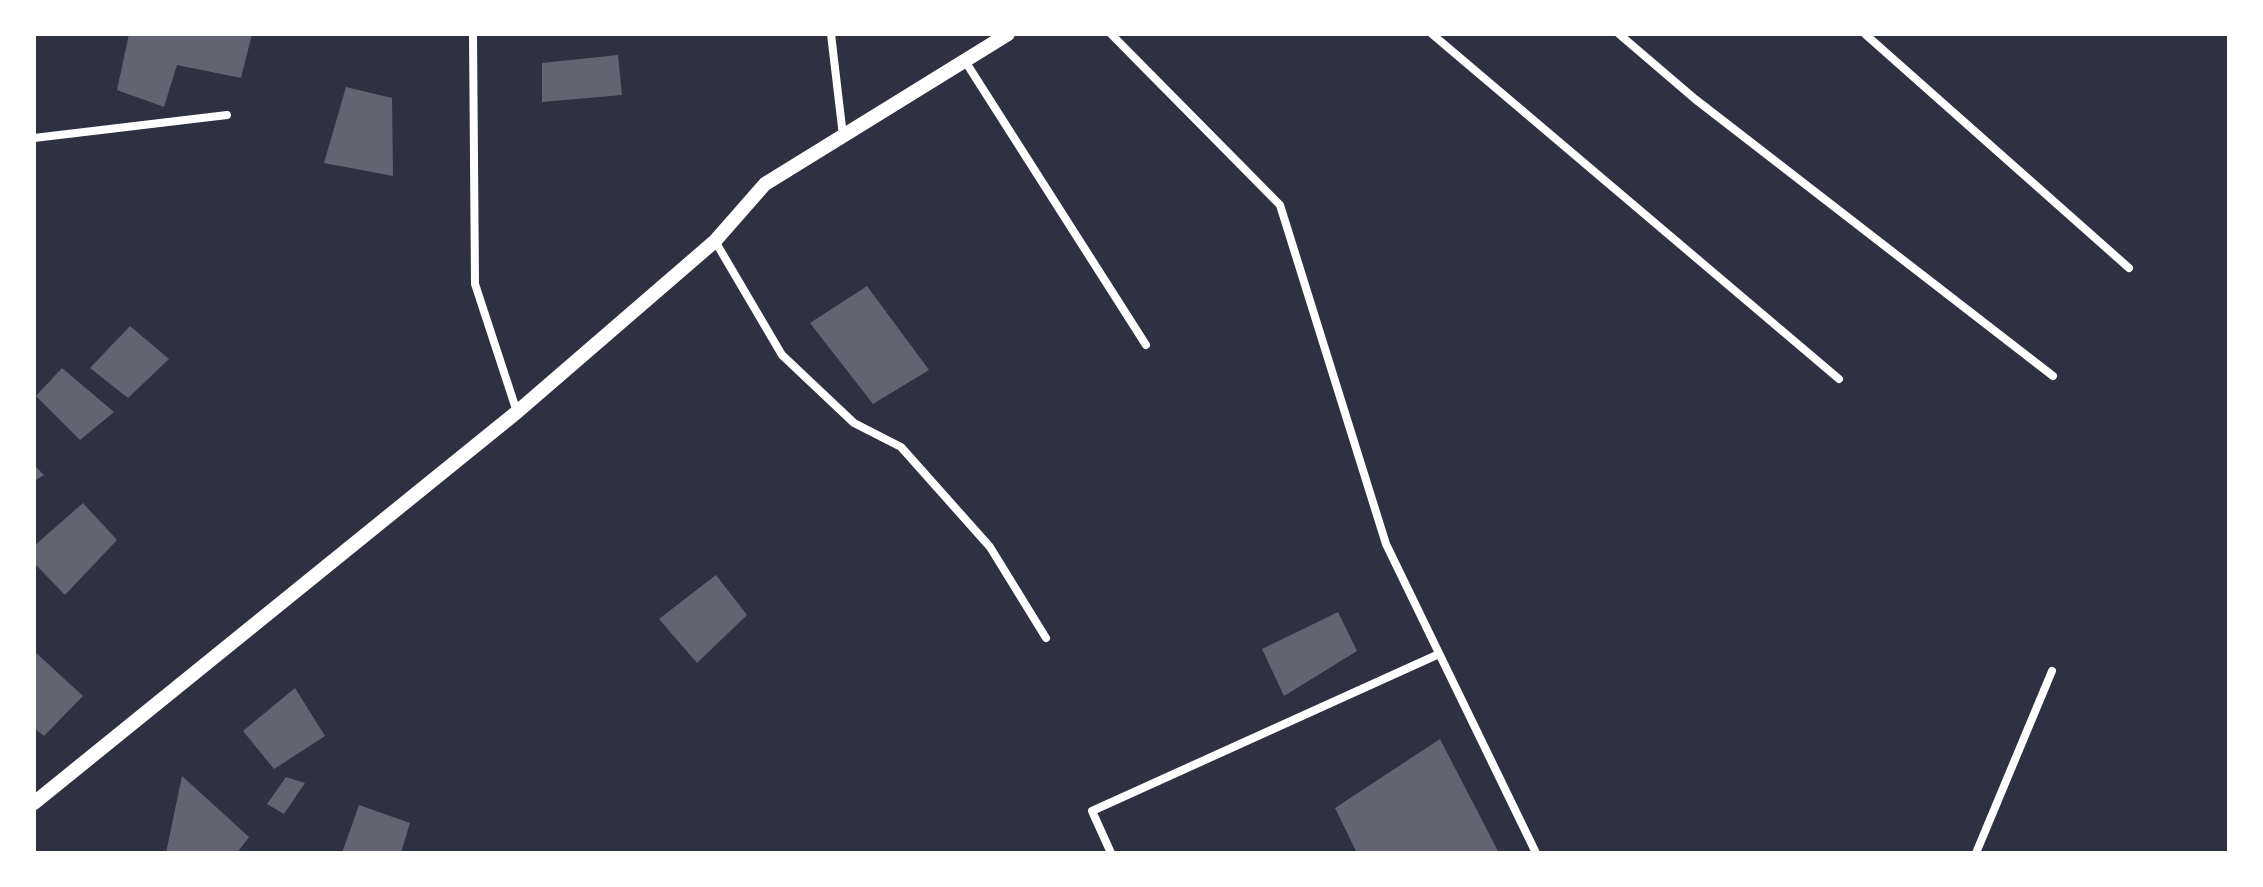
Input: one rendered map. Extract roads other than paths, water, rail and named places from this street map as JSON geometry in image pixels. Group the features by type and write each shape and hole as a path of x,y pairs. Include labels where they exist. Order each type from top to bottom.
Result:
{"street":[{"path":"473,34 475,284 517,412"},
{"path":"831,34 843,137"},
{"path":"34,803 517,412 715,241 765,184 1008,34"},
{"path":"1111,34 1280,205 1386,544 1536,853"},
{"path":"1432,34 1839,379"},
{"path":"1619,34 1695,99 2053,376"},
{"path":"1865,34 2129,268"},
{"path":"965,61 1146,345"},
{"path":"34,138 227,115"},
{"path":"715,241 782,355 854,423 901,447 990,547 1046,638"},
{"path":"1111,853 1092,811 1439,654"},
{"path":"1976,853 2052,671"}]}
